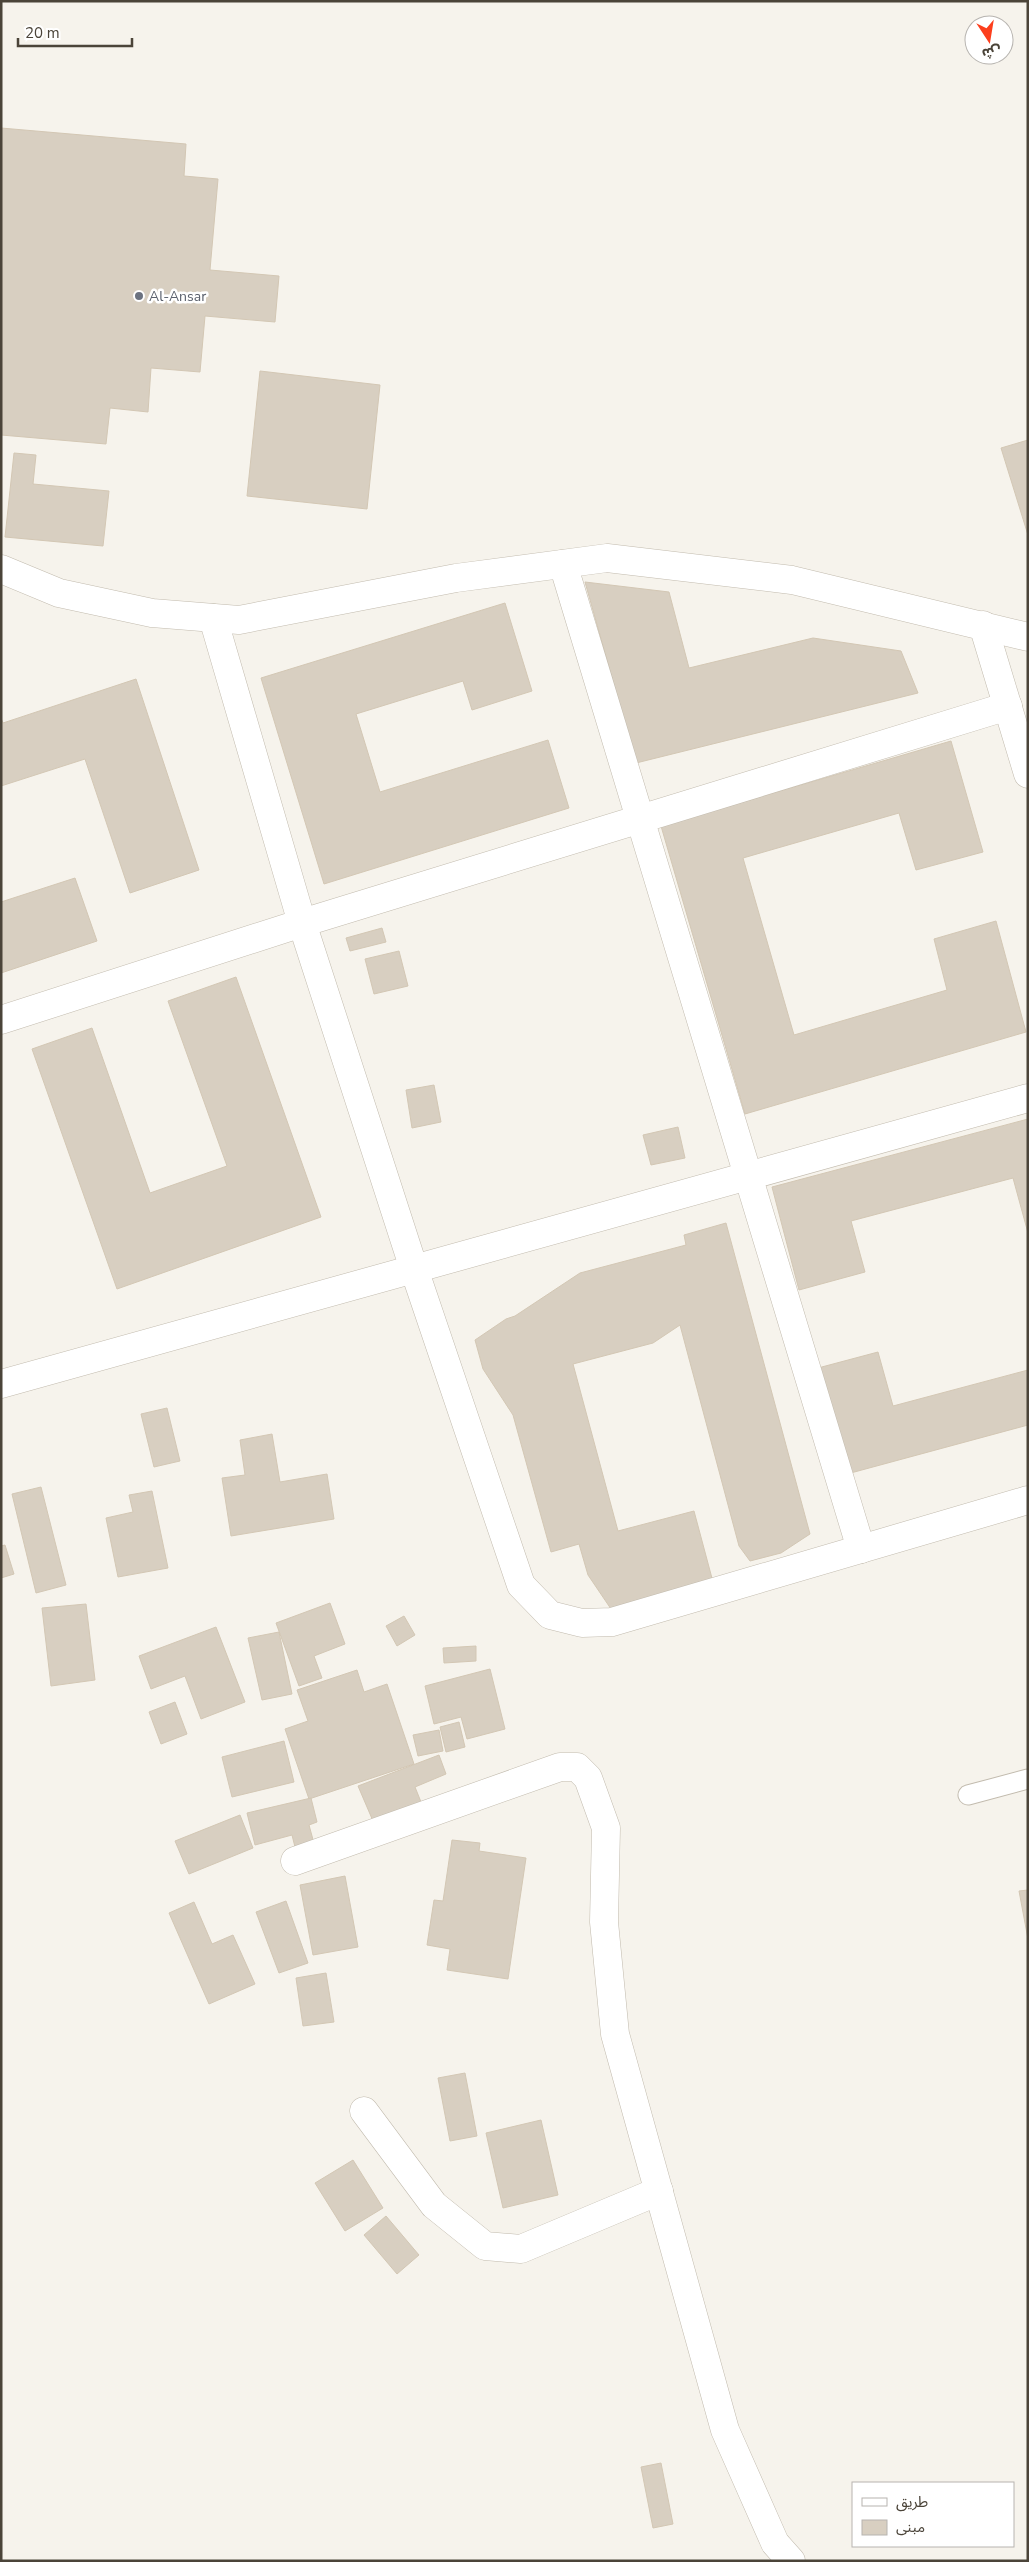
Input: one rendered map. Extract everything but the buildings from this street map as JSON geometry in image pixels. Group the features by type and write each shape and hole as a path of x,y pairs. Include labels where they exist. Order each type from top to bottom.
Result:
{"street":[{"path":"1,569 60,593 152,613 239,620 456,578 607,558 792,580 1028,637"},
{"path":"563,564 861,1549"},
{"path":"213,618 302,923 414,1269 521,1585 550,1615 582,1623 612,1622 1028,1500"},
{"path":"983,625 1028,774"},
{"path":"1,1020 302,923 1008,706"},
{"path":"1,1384 1028,1098"},
{"path":"295,1861 560,1767 577,1767 588,1778 606,1828 604,1922 615,2034 725,2430 774,2543 791,2561"},
{"path":"364,2111 434,2205 485,2246 521,2249 660,2191"}],"lane":[{"path":"968,1795 1028,1779"}],"place":[{"name":"Al-Ansar","path":"139,296"}]}
